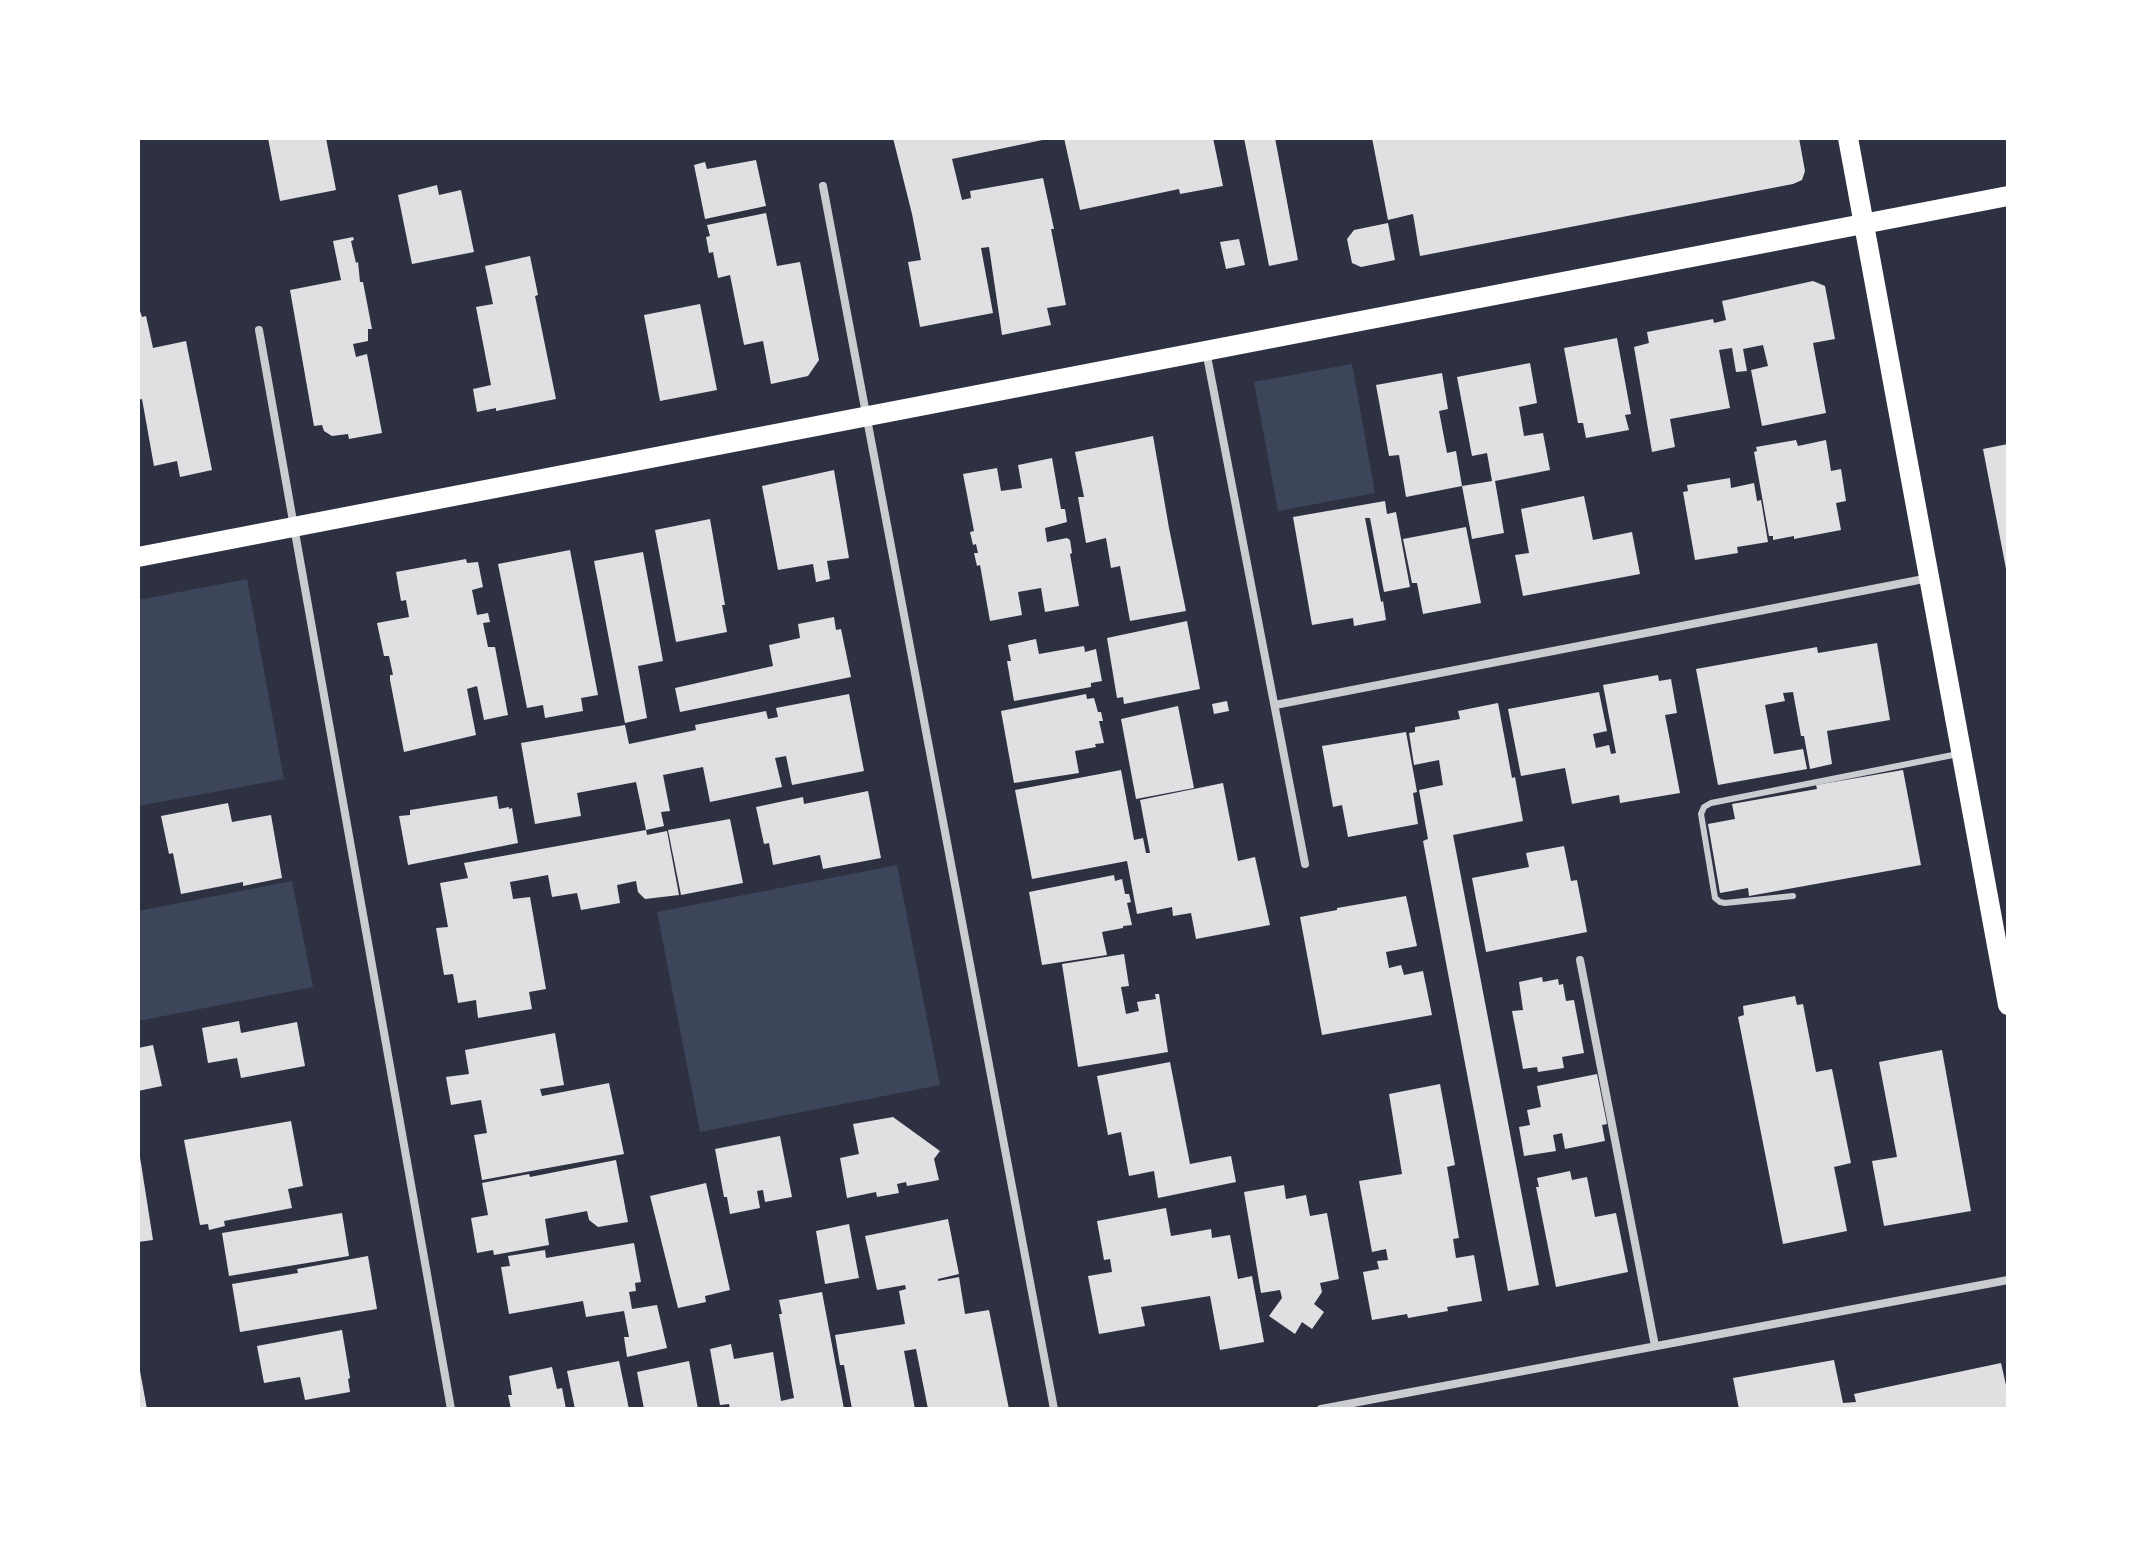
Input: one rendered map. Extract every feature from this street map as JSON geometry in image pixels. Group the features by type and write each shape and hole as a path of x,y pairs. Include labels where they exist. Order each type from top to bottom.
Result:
{"main road":[{"path":"1848,138 2008,1005"},
{"path":"138,557 2008,196"}],"street":[{"path":"823,186 1054,1409"},
{"path":"259,330 451,1409"},
{"path":"1205,350 1305,864"},
{"path":"1275,705 1929,578"},
{"path":"1580,960 1655,1346"},
{"path":"1321,1409 2008,1280"}],"lane":[{"path":"1793,896 1725,903 1715,898 1701,814 1704,807 1711,803 1961,753"}],"shaded area":[{"path":"1352,364 1375,493 1278,511 1254,382"},
{"path":"247,579 284,779 138,806 138,600"},
{"path":"897,865 940,1085 700,1132 657,912"},
{"path":"292,881 313,987 138,1021 138,911"}],"building":[{"path":"268,138 326,138 336,190 280,201"},
{"path":"893,138 1052,138 952,159 962,200 971,198 970,191 1043,178 1066,305 1047,308 1051,325 1002,335 989,247 981,248 993,313 920,327 908,262 921,260"},
{"path":"1064,138 1213,138 1223,186 1180,194 1179,189 1080,210"},
{"path":"1244,138 1275,138 1298,260 1269,266"},
{"path":"1372,138 1799,138 1805,171 1802,180 1793,184 1420,256 1413,214 1388,220"},
{"path":"756,160 766,206 705,219 694,165 705,162 707,169"},
{"path":"437,185 439,195 461,190 474,252 412,264 398,195"},
{"path":"766,213 777,266 800,262 819,360 808,376 771,384 763,341 744,345 730,275 718,278 713,252 709,253 706,237 710,236 707,225"},
{"path":"1388,223 1395,260 1361,267 1352,263 1347,239 1354,230"},
{"path":"353,237 351,241 372,329 368,329 368,341 353,344 356,357 367,354 382,433 349,439 348,434 332,436 324,431 322,425 314,426 290,290 341,280 333,241"},
{"path":"1239,239 1245,265 1226,269 1220,242"},
{"path":"530,256 556,399 477,412 473,389 491,385 476,307 493,304 485,266"},
{"path":"1813,281 1825,286 1835,339 1813,343 1826,413 1762,426 1751,370 1768,366 1763,345 1743,349 1747,371 1736,372 1732,348 1719,350 1730,408 1670,419 1675,447 1652,452 1634,347 1649,343 1647,332 1713,319 1714,323 1726,320 1722,301"},
{"path":"700,304 717,390 660,401 644,315"},
{"path":"138,305 142,317 146,316 153,348 186,341 212,470 180,477 177,461 154,466 142,399 138,400"},
{"path":"1617,338 1631,414 1625,415 1629,430 1586,438 1583,423 1578,423 1564,348"},
{"path":"1530,363 1537,403 1519,407 1524,436 1543,433 1550,470 1495,481 1504,533 1472,539 1462,486 1492,481 1487,453 1472,456 1457,377"},
{"path":"1442,373 1448,409 1439,411 1447,453 1456,451 1462,486 1406,497 1399,455 1389,456 1376,385"},
{"path":"1153,436 1186,611 1130,621 1120,566 1111,568 1106,538 1086,543 1078,497 1084,497 1075,452"},
{"path":"1796,440 1798,446 1826,440 1831,471 1841,469 1846,501 1836,503 1841,530 1773,540 1773,536 1769,536 1754,452 1757,451 1756,447"},
{"path":"2008,444 2008,574 2007,574 1983,449"},
{"path":"1052,458 1061,509 1065,509 1067,522 1045,528 1047,542 1070,540 1079,606 1045,612 1041,588 1018,592 1022,615 990,621 980,565 977,566 974,553 978,553 976,544 973,545 970,532 974,531 963,474 997,468 1001,491 1022,488 1018,465"},
{"path":"834,470 849,558 827,561 830,579 816,582 813,564 778,570 762,486"},
{"path":"1730,478 1731,488 1754,483 1757,501 1761,500 1768,542 1737,547 1738,553 1695,560 1683,492 1688,491 1687,485"},
{"path":"1584,496 1593,540 1632,532 1640,574 1523,596 1515,555 1529,553 1521,509"},
{"path":"1385,501 1387,514 1396,512 1410,587 1384,592 1370,518 1365,518 1386,620 1354,626 1353,618 1312,625 1293,517"},
{"path":"710,519 727,632 676,642 655,530"},
{"path":"1466,527 1481,603 1423,614 1417,583 1412,583 1403,539"},
{"path":"570,550 598,695 581,698 583,711 545,718 543,705 527,708 498,564"},
{"path":"643,552 663,661 638,666 647,718 625,723 594,561"},
{"path":"466,559 467,563 478,562 483,587 472,590 477,615 488,613 490,622 483,623 488,647 495,647 508,715 484,720 477,686 467,689 476,735 404,752 390,680 390,675 393,675 389,656 384,656 377,623 409,617 406,600 401,601 396,572"},
{"path":"834,617 836,630 841,629 851,677 680,712 675,688 773,666 769,645 800,638 798,624"},
{"path":"1187,621 1200,689 1124,704 1123,697 1117,698 1107,638"},
{"path":"1036,639 1039,654 1084,646 1085,652 1096,649 1102,681 1091,683 1091,687 1014,701 1007,661 1011,661 1008,645"},
{"path":"1877,643 1890,720 1827,731 1832,764 1810,769 1793,692 1783,693 1785,701 1765,705 1774,754 1803,749 1807,769 1718,785 1696,669 1817,647 1818,653"},
{"path":"1658,675 1659,681 1671,679 1677,713 1665,715 1680,793 1620,803 1619,795 1572,804 1565,768 1521,776 1508,709 1599,692 1607,731 1593,734 1596,748 1609,745 1611,754 1616,753 1603,685"},
{"path":"849,694 864,771 792,785 786,756 775,758 782,787 710,802 703,767 663,775 670,811 661,812 664,826 646,830 636,782 577,793 581,816 535,824 521,743 625,725 629,744 696,730 695,725 766,711 768,719 778,717 776,708"},
{"path":"1086,694 1087,699 1094,698 1098,712 1101,712 1103,721 1099,721 1104,743 1075,751 1079,773 1014,783 1001,711"},
{"path":"1227,701 1229,711 1214,714 1212,704"},
{"path":"1498,703 1523,821 1453,835 1539,1285 1508,1291 1423,841 1428,839 1419,790 1443,785 1439,760 1414,765 1409,733 1415,732 1415,727 1460,719 1458,711"},
{"path":"1178,706 1194,788 1136,799 1121,719"},
{"path":"1406,732 1417,792 1413,793 1418,824 1348,837 1342,805 1333,807 1322,746"},
{"path":"1121,770 1134,840 1143,838 1146,853 1150,853 1140,800 1223,783 1238,861 1255,857 1270,925 1196,939 1191,913 1173,916 1172,907 1137,914 1127,861 1032,879 1015,790"},
{"path":"1903,770 1921,865 1749,896 1748,888 1720,893 1708,824 1735,819 1732,804"},
{"path":"868,791 881,858 823,869 820,855 773,865 769,843 764,844 756,807 803,797 804,804"},
{"path":"497,796 499,809 512,808 518,843 408,865 399,816 410,815 410,810"},
{"path":"228,803 232,822 271,815 282,878 181,894 173,853 169,854 161,816"},
{"path":"730,819 743,883 681,895 668,830"},
{"path":"646,830 647,835 667,831 679,895 645,899 638,892 636,881 617,885 620,903 581,910 577,893 552,897 548,875 510,882 513,899 530,897 546,989 529,992 532,1009 478,1018 476,1000 458,1003 453,974 444,975 436,928 448,927 440,883 468,878 464,863"},
{"path":"1564,846 1571,881 1577,880 1587,932 1486,952 1472,878 1529,867 1526,853"},
{"path":"1114,875 1115,881 1122,879 1125,894 1129,894 1131,902 1127,903 1132,925 1102,932 1107,955 1042,965 1029,892"},
{"path":"1406,896 1417,946 1386,952 1389,968 1401,965 1404,975 1423,971 1432,1015 1322,1035 1300,917"},
{"path":"1124,954 1129,986 1121,987 1126,1014 1139,1011 1137,1002 1156,999 1155,994 1159,994 1168,1052 1078,1067 1062,964"},
{"path":"1542,977 1543,982 1558,979 1559,985 1563,984 1566,1001 1574,1000 1584,1053 1562,1057 1564,1068 1538,1072 1537,1067 1523,1069 1512,1011 1523,1010 1519,982"},
{"path":"1795,996 1797,1005 1803,1004 1816,1072 1832,1069 1851,1163 1834,1167 1847,1231 1783,1244 1738,1017 1744,1015 1743,1006"},
{"path":"239,1021 241,1033 297,1022 305,1066 241,1078 237,1058 208,1063 202,1028"},
{"path":"555,1033 564,1085 540,1089 542,1096 609,1083 624,1154 482,1180 474,1135 487,1133 481,1100 451,1105 446,1077 469,1074 465,1050"},
{"path":"153,1045 162,1086 138,1091 138,1048"},
{"path":"1942,1050 1971,1211 1884,1226 1872,1161 1897,1157 1879,1062"},
{"path":"1170,1062 1190,1164 1231,1156 1236,1182 1158,1198 1154,1171 1129,1176 1121,1132 1108,1135 1097,1076"},
{"path":"1597,1074 1607,1124 1602,1125 1605,1141 1565,1149 1562,1133 1553,1135 1556,1151 1524,1156 1519,1127 1530,1125 1527,1110 1541,1107 1537,1086"},
{"path":"1440,1084 1455,1165 1447,1167 1459,1238 1453,1239 1456,1258 1474,1255 1482,1301 1408,1318 1407,1314 1372,1320 1363,1272 1379,1269 1377,1261 1388,1260 1386,1249 1372,1252 1359,1181 1402,1174 1389,1094"},
{"path":"893,1117 940,1151 934,1159 939,1180 907,1186 906,1182 897,1184 899,1193 877,1197 876,1192 847,1198 840,1158 859,1154 853,1124"},
{"path":"291,1121 303,1186 288,1189 292,1208 224,1221 225,1226 209,1230 208,1224 200,1225 184,1140"},
{"path":"780,1136 792,1197 765,1202 763,1190 757,1191 760,1208 730,1214 715,1149"},
{"path":"138,1158 153,1240 138,1242"},
{"path":"616,1160 628,1222 598,1227 589,1220 587,1211 545,1219 549,1245 494,1255 493,1250 477,1253 471,1218 488,1215 482,1183"},
{"path":"1570,1171 1572,1180 1587,1177 1595,1217 1616,1213 1628,1272 1556,1287 1536,1187 1539,1187 1537,1178"},
{"path":"706,1183 730,1290 705,1296 706,1302 678,1308 650,1196"},
{"path":"1284,1185 1286,1199 1306,1195 1310,1216 1327,1213 1339,1279 1320,1283 1322,1292 1314,1304 1324,1312 1312,1329 1302,1322 1295,1334 1269,1316 1282,1298 1280,1290 1261,1293 1244,1192"},
{"path":"1166,1208 1171,1236 1211,1229 1212,1238 1230,1235 1238,1279 1252,1276 1264,1342 1220,1350 1210,1296 1141,1307 1145,1326 1099,1334 1088,1276 1112,1272 1110,1259 1104,1260 1097,1221"},
{"path":"342,1213 349,1256 229,1276 222,1233"},
{"path":"948,1219 959,1274 938,1281 959,1277 965,1314 989,1310 1009,1409 928,1409 916,1349 904,1351 915,1409 852,1409 835,1335 905,1324 899,1291 906,1289 905,1285 877,1290 865,1236"},
{"path":"849,1224 859,1278 825,1284 816,1231"},
{"path":"634,1243 641,1282 635,1283 636,1291 629,1292 632,1309 657,1305 667,1348 627,1357 624,1337 629,1337 624,1311 586,1317 583,1301 509,1314 501,1267 510,1266 508,1256 545,1250 546,1258"},
{"path":"368,1256 377,1309 240,1332 232,1284 298,1273 297,1269"},
{"path":"822,1292 844,1409 730,1409 729,1404 720,1405 710,1349 731,1344 734,1359 773,1352 781,1401 794,1398 779,1300"},
{"path":"342,1330 350,1392 305,1400 300,1377 264,1383 257,1346"},
{"path":"1834,1360 1843,1403 1856,1402 1854,1394 2001,1363 2008,1409 1739,1409 1733,1378"},
{"path":"619,1361 629,1409 575,1409 567,1371"},
{"path":"689,1361 698,1409 644,1409 637,1372"},
{"path":"552,1367 557,1389 562,1388 566,1409 511,1409 509,1376"},
{"path":"140,1371 147,1409 138,1409"}]}
